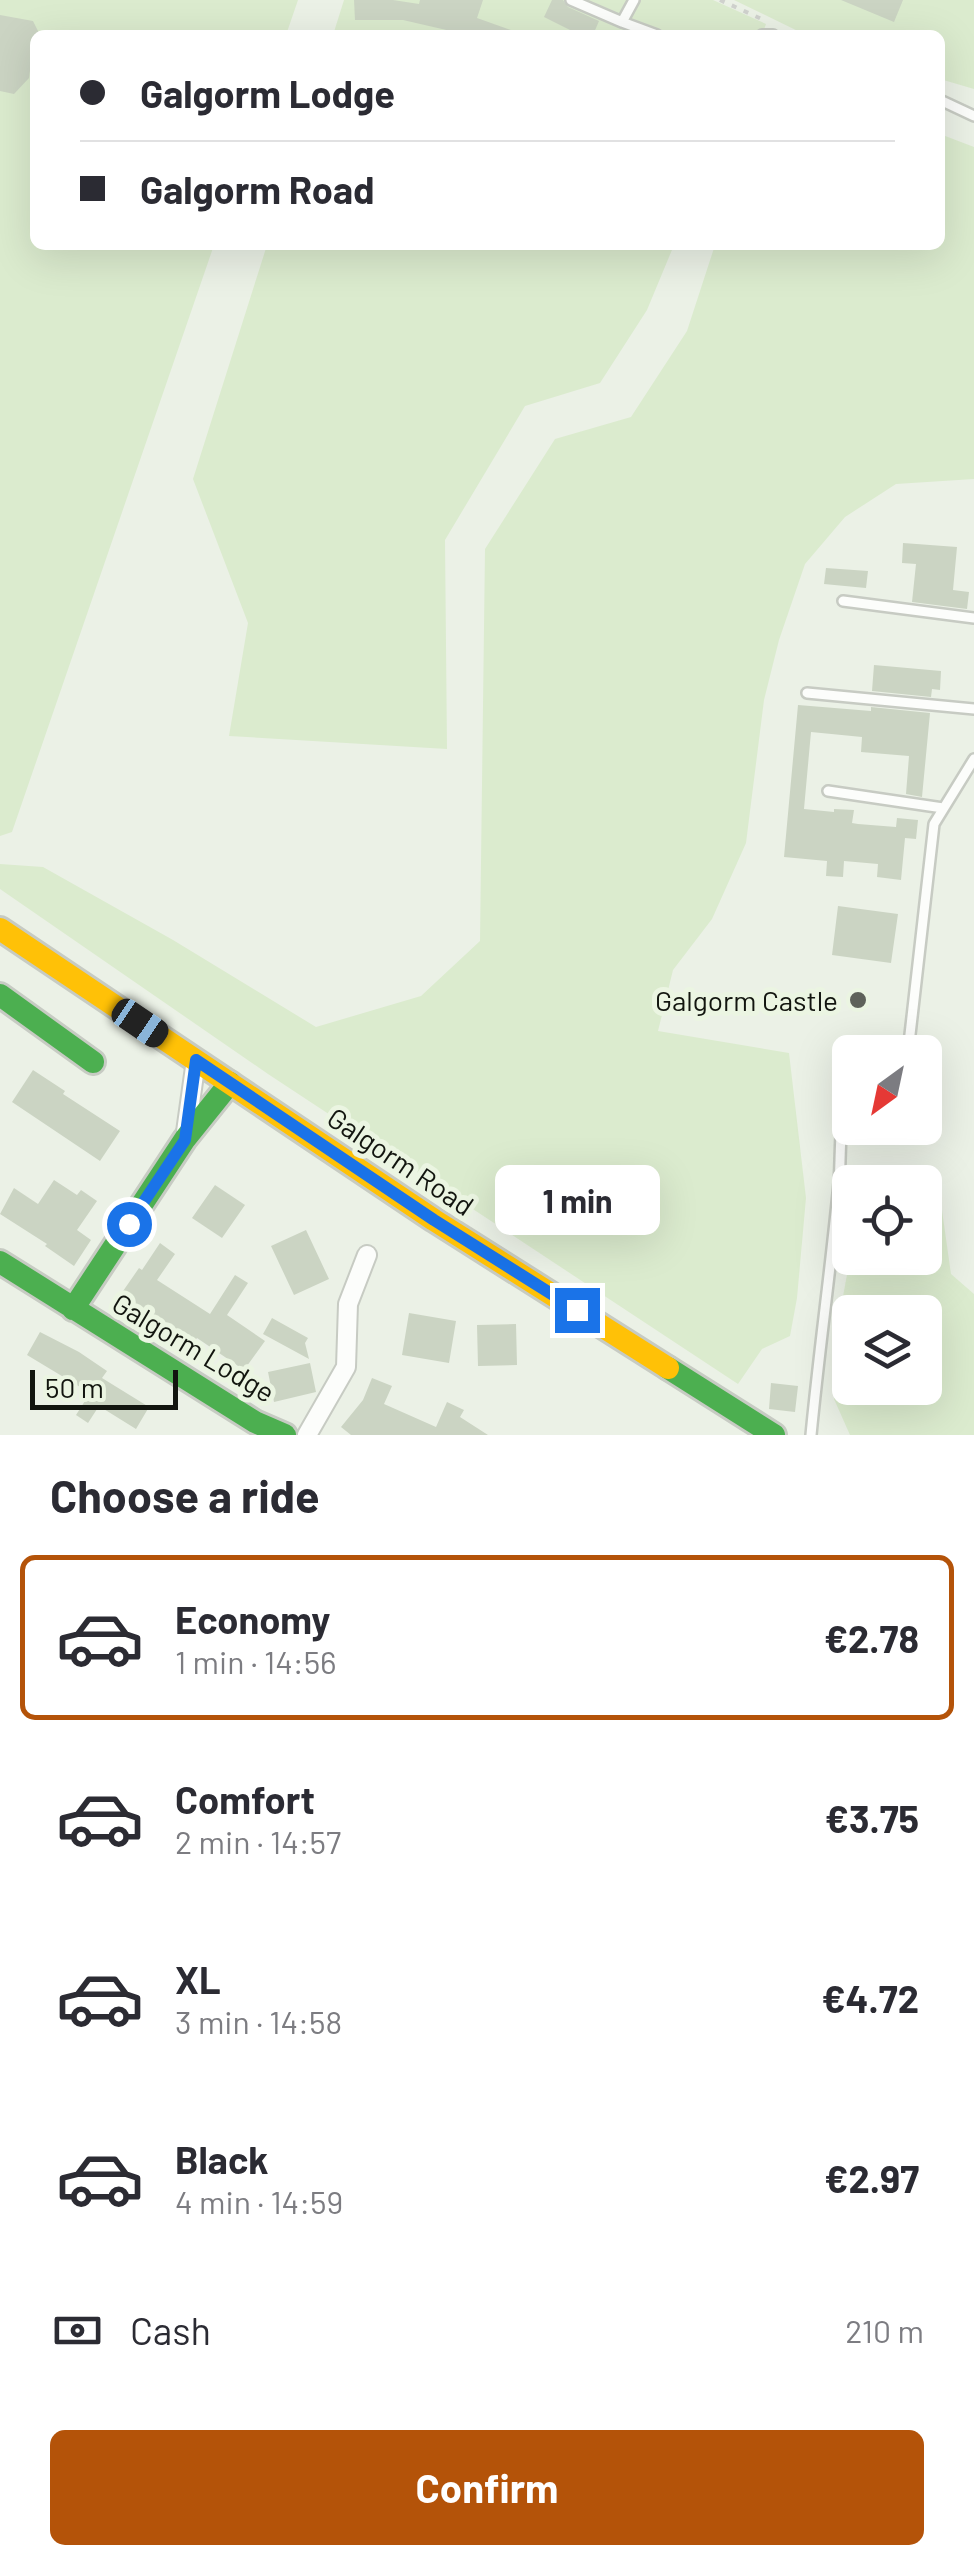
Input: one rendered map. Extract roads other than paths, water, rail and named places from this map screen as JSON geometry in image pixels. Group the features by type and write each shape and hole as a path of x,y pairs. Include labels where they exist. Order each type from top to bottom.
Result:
{"main road":[{"name":"Galgorm Road","path":"0,929 434,1220 774,1435"},
{"path":"0,994 92,1062"},
{"name":"Galgorm Lodge","path":"73,1309 185,1140 230,1083"},
{"name":"Galgorm Lodge","path":"0,1262 251,1428 284,1435"}],"street":[{"name":"Galgorm Lodge","path":"185,1140 196,1060"},
{"path":"214,1102 257,1101"},
{"path":"307,1435 346,1367 348,1304 367,1255"}],"lane":[{"path":"571,0 644,30"},
{"path":"622,22 634,0"},
{"path":"945,102 974,116"},
{"path":"843,601 974,618"},
{"path":"807,693 974,710"},
{"path":"910,1035 934,824 974,759"},
{"path":"828,791 943,808"},
{"path":"811,1435 841,1145"}],"place":[{"name":"Galgorm Castle","path":"858,1000"}]}
